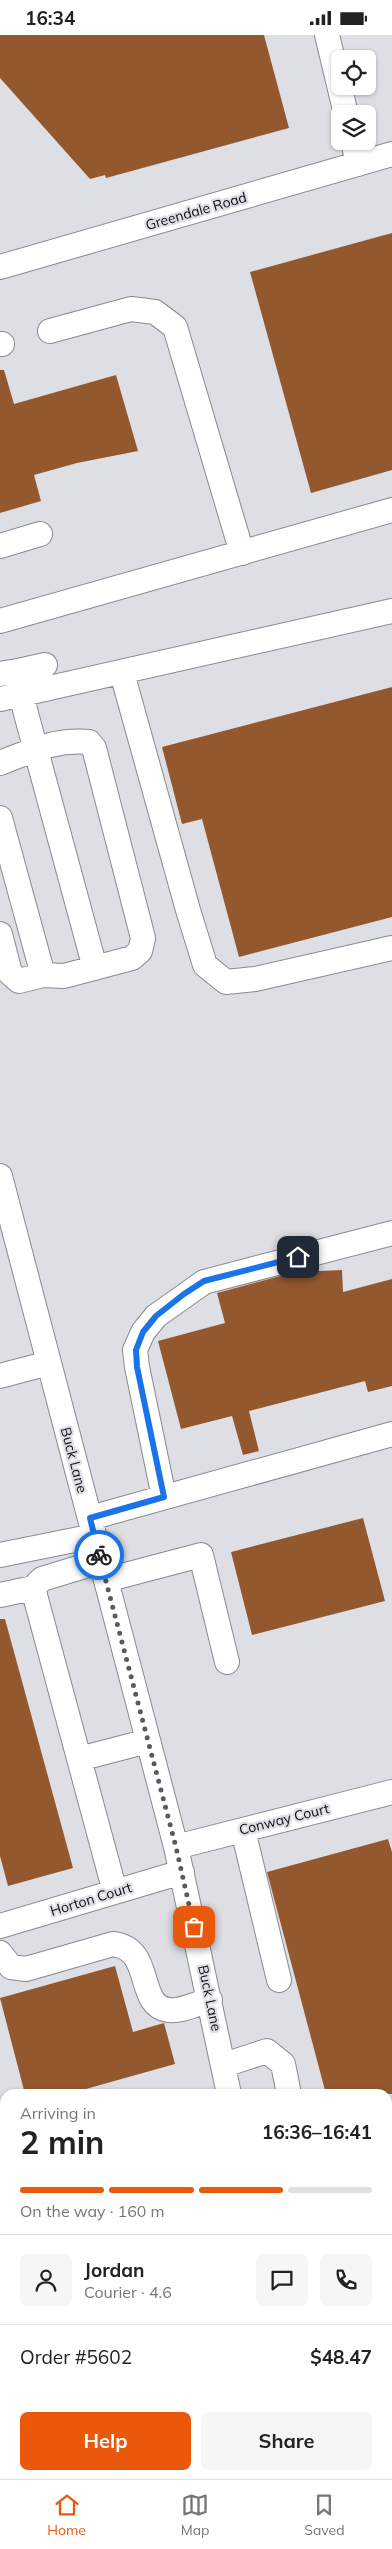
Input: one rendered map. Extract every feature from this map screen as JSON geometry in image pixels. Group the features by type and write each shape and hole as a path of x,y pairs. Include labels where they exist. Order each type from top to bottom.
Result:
{"street":[{"path":"327,35 344,105"},
{"path":"355,150 358,164"},
{"name":"Greendale Road","path":"0,267 392,154"},
{"path":"50,331 131,309 154,312 175,327 242,553"},
{"path":"0,621 392,509"},
{"path":"0,545 40,534"},
{"path":"11,697 392,611"},
{"path":"45,665 9,673 11,697 36,748 94,968"},
{"path":"122,673 205,965 226,982 255,979 392,948"},
{"path":"0,763 36,748 69,740 89,742 94,748 143,938 140,951 132,958 64,977 43,975 19,981 10,973 0,934"},
{"path":"0,818 43,975"},
{"name":"Buck Lane","path":"0,1176 176,1847 228,2089"},
{"path":"164,1497 137,1367 136,1350 143,1332 156,1316 204,1281 392,1233"},
{"path":"0,1376 49,1363"},
{"path":"1,1551 92,1527 164,1497 392,1434"},
{"path":"0,1595 32,1588 42,1579 200,1555 227,1662"},
{"path":"32,1588 115,1892"},
{"path":"79,1759 148,1741"},
{"name":"Conway Court","path":"176,1847 392,1792"},
{"path":"243,1830 279,1980"},
{"name":"Horton Court","path":"0,1926 182,1872"},
{"path":"0,1953 11,1967 26,1969 113,1945 125,1946 137,1958 152,2000 163,2009 171,2011 210,2000"},
{"path":"224,2065 267,2051 283,2065 288,2089"}],"building":[{"path":"0,35 264,35 289,128 106,178 105,175 90,179 0,78"},
{"path":"392,233 392,470 311,493 250,272"},
{"path":"0,370 4,370 14,404 116,375 138,451 77,463 34,475 41,501 0,513"},
{"path":"392,687 392,917 239,957 202,819 182,824 162,747"},
{"path":"318,1266 319,1271 342,1270 343,1292 392,1279 392,1386 368,1392 365,1381 249,1411 259,1451 243,1455 232,1416 181,1429 158,1341 225,1323 217,1293"},
{"path":"363,1518 385,1601 252,1635 231,1552"},
{"path":"0,1619 5,1619 73,1868 8,1886 0,1856"},
{"path":"388,1839 392,1852 392,2089 325,2089 267,1872"},
{"path":"115,1966 133,2032 164,2023 175,2064 86,2089 24,2089 0,1998"}],"way so far":[{"path":"99,1555 176,1847 194,1927"}],"route":[{"path":"99,1555 90,1518 164,1497 137,1367 136,1350 143,1332 156,1316 204,1281 298,1257"}]}
